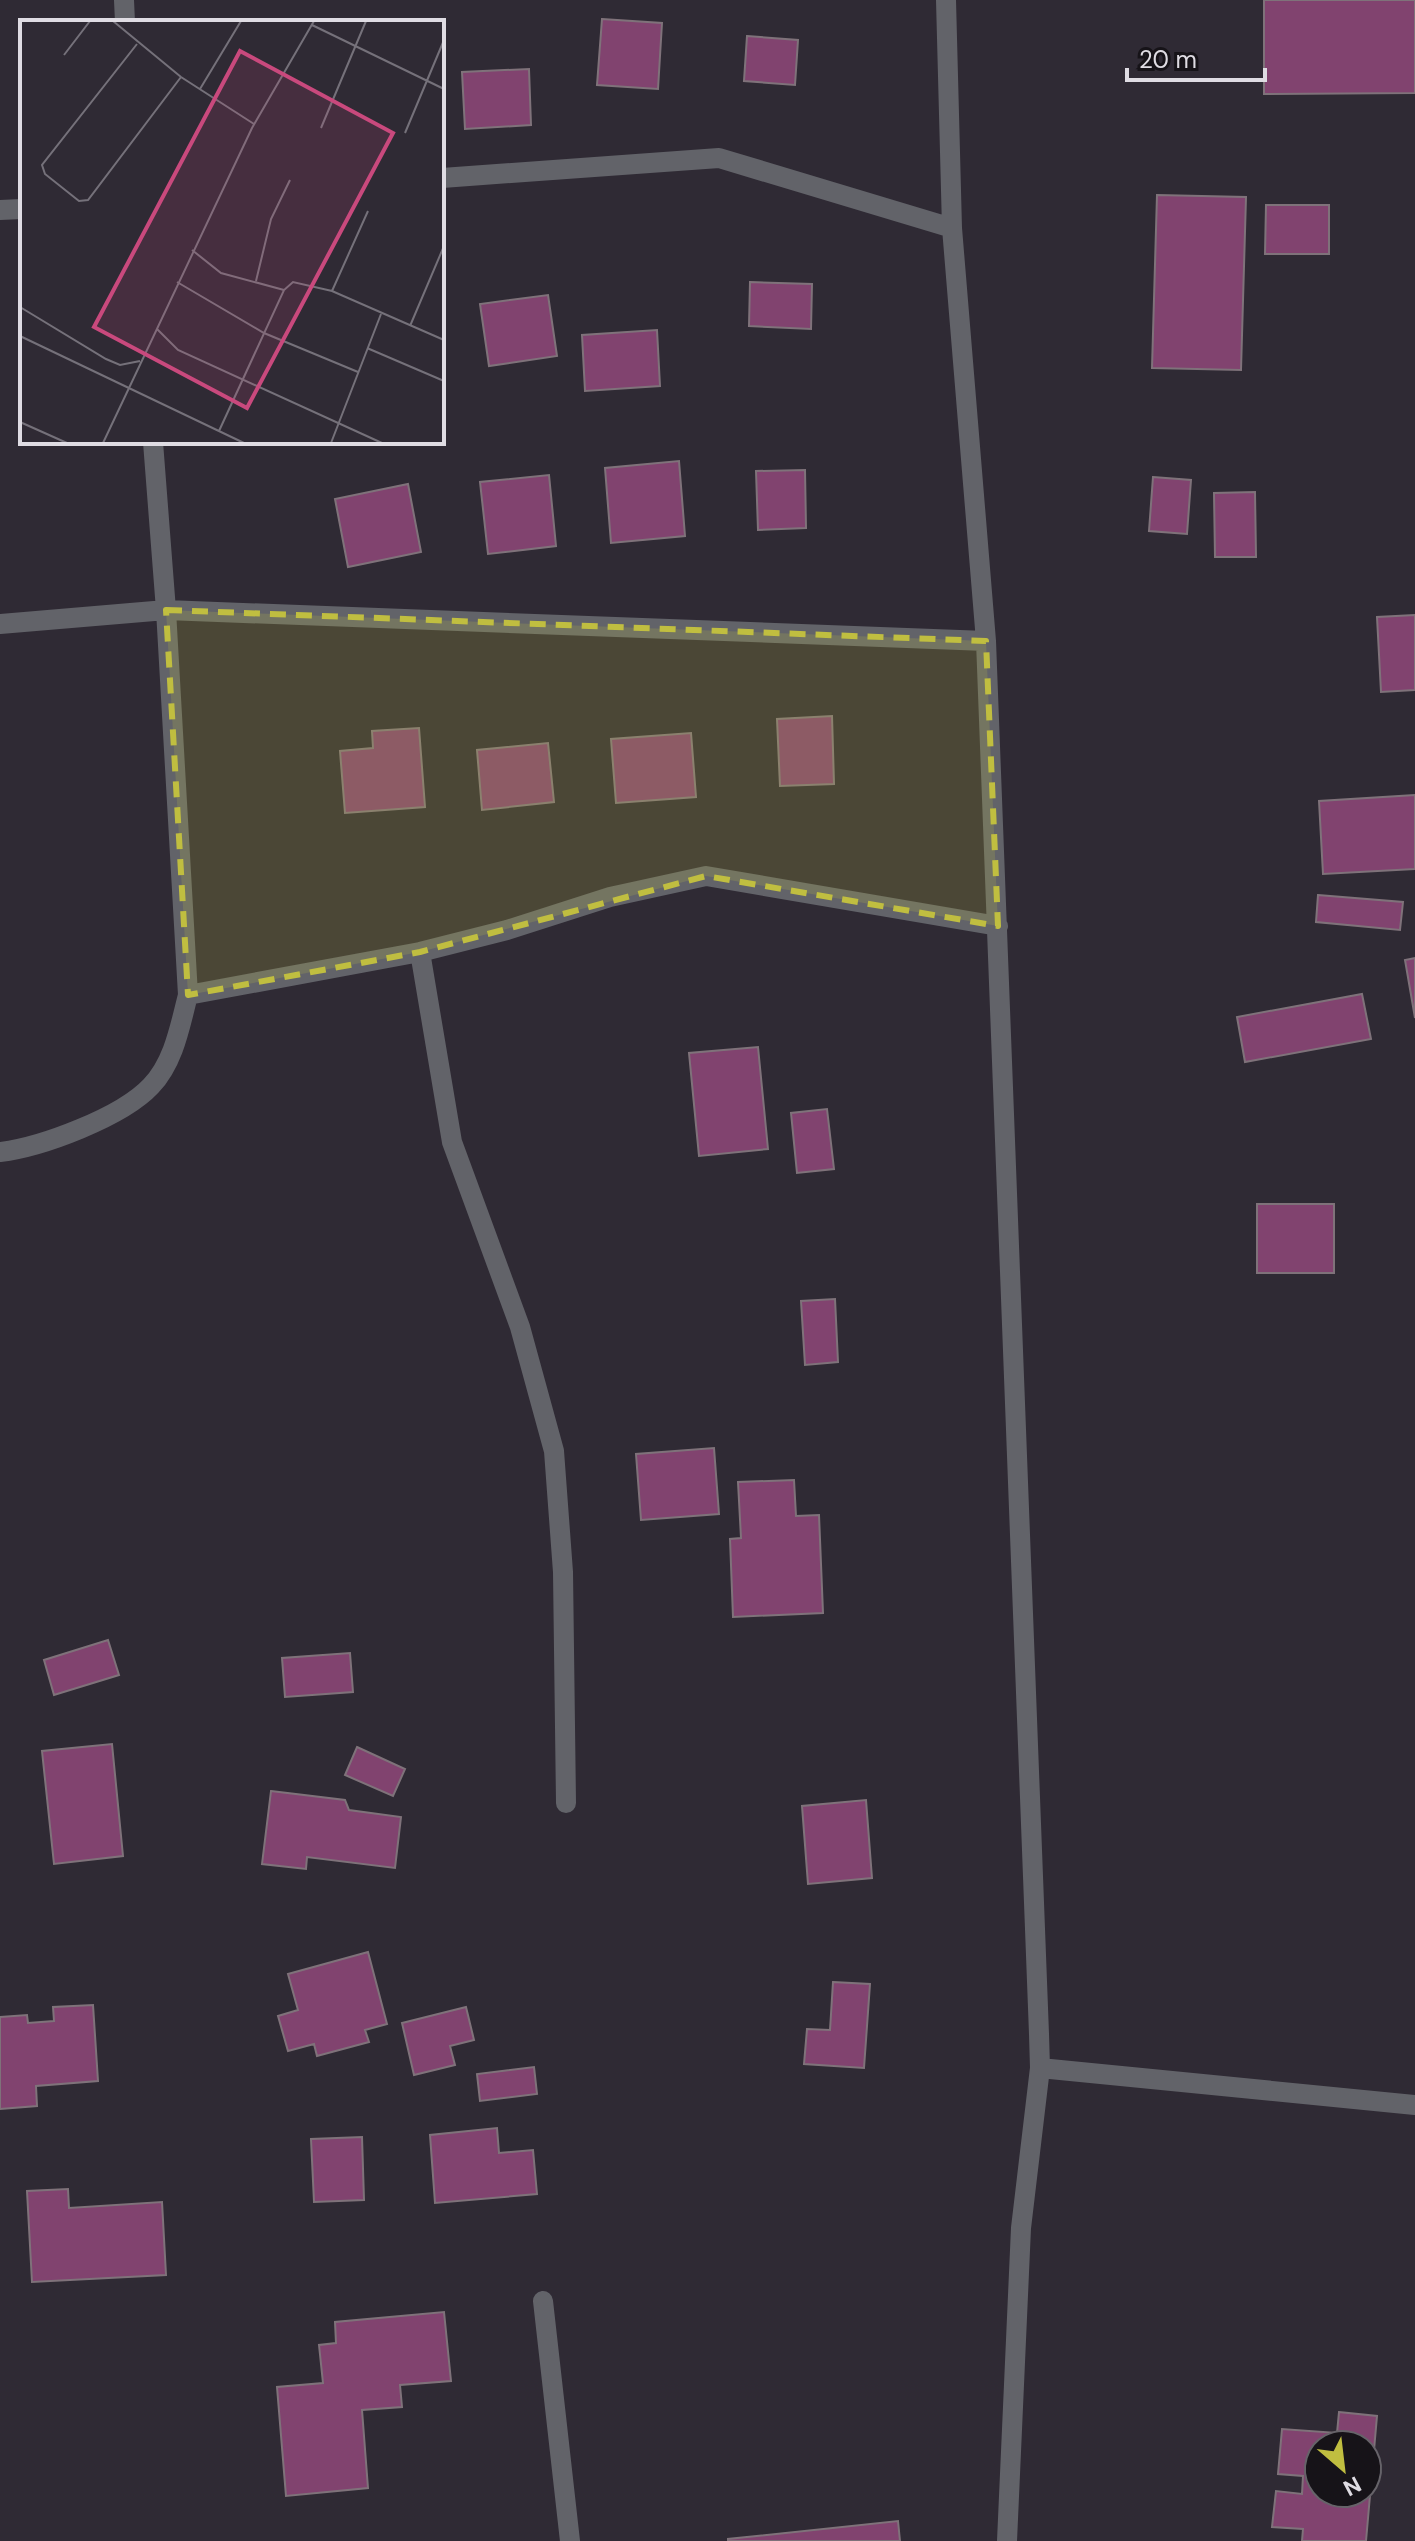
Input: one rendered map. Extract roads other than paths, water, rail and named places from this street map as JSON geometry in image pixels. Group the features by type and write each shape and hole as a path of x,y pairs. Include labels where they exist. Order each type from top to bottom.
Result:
{"street":[{"path":"124,0 125,20"},
{"path":"946,0 952,228 986,641 1040,2068 1021,2228 1007,2541"},
{"path":"444,178 719,158 952,228"},
{"path":"0,210 20,209"},
{"path":"0,1152 17,1150 101,1122 151,1086 174,1051 188,995 153,444"},
{"path":"0,624 166,610 986,641"},
{"path":"188,995 420,952 507,930 610,897 706,876 998,926"},
{"path":"420,952 452,1142 520,1327 554,1451 563,1572 566,1803"},
{"path":"1040,2068 1415,2105"},
{"path":"543,2301 570,2541"}]}
